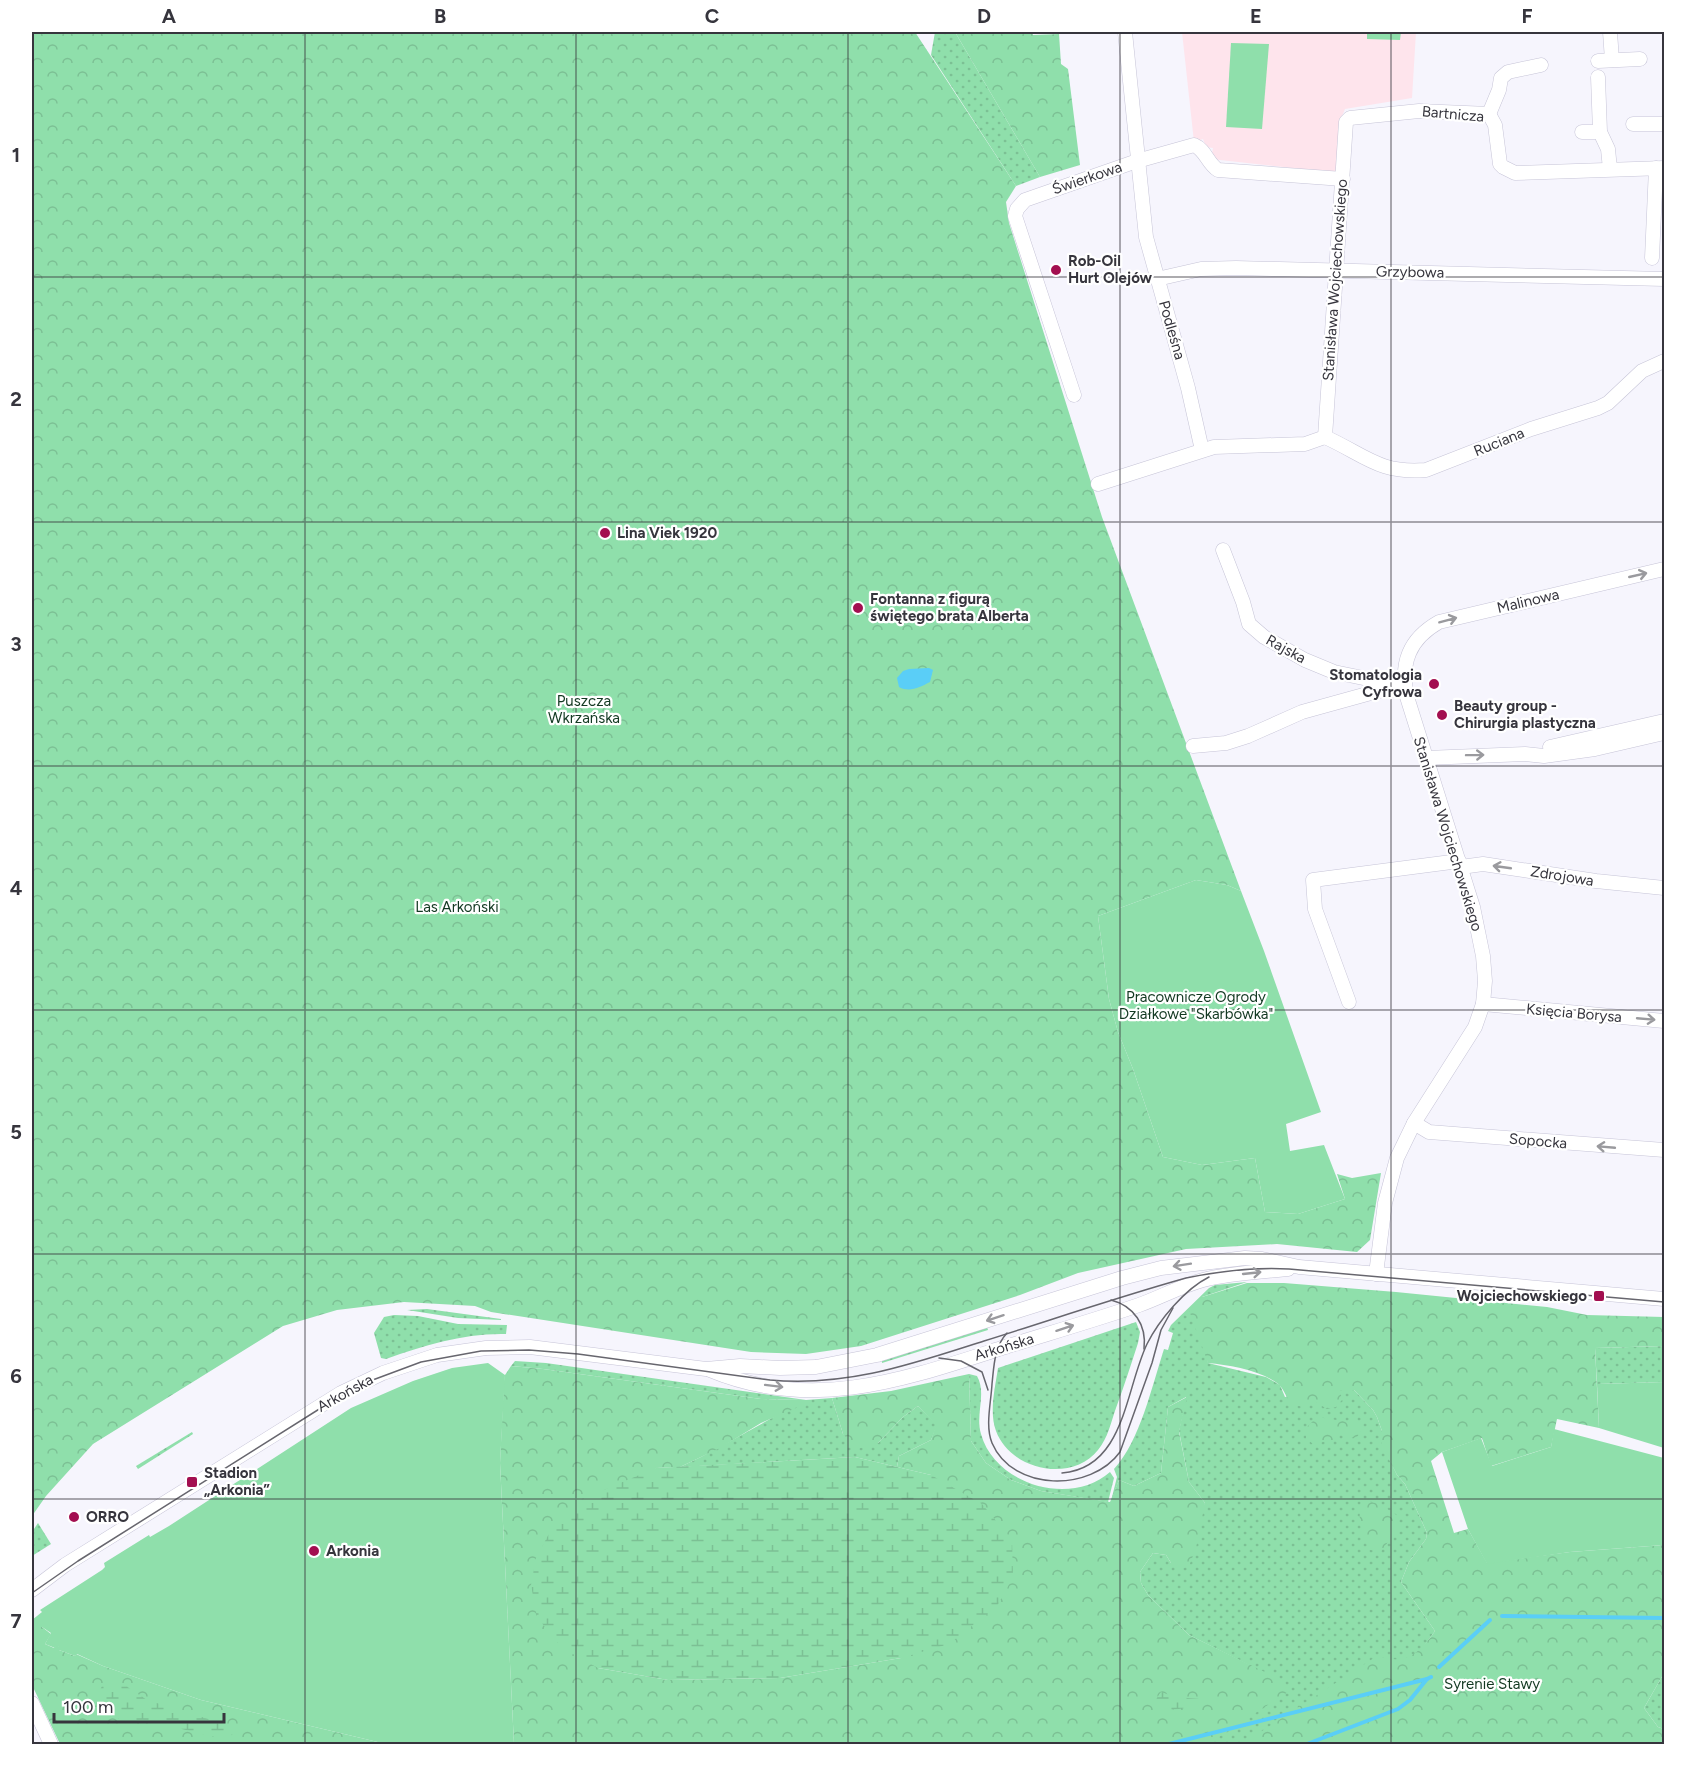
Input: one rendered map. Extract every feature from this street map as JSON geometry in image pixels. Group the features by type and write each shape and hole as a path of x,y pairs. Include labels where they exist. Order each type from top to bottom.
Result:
{"street":[{"name":"Podleśna","path":"1125,32 1146,237 1203,450"},
{"path":"1610,32 1605,61 1640,59"},
{"path":"1489,114 1499,90 1501,78 1508,72 1540,65"},
{"path":"1598,77 1600,132 1608,148 1610,169"},
{"name":"Bartnicza","path":"1346,122 1355,116 1419,111 1489,114 1495,125 1500,164 1515,173 1660,168"},
{"name":"Stanisława Wojciechowskiego","path":"1325,437 1346,122"},
{"path":"1633,124 1665,124"},
{"path":"1582,132 1600,132"},
{"name":"Świerkowa","path":"1074,394 1015,216 1017,209 1025,200 1137,161 1194,145 1201,148 1210,165 1218,170 1343,179"},
{"path":"1652,258 1660,168"},
{"name":"Grzybowa","path":"1157,279 1201,269 1219,268 1665,279"},
{"name":"Ruciana","path":"1325,437 1378,465 1408,472 1426,470 1531,429 1598,408 1608,403 1641,371 1665,361"},
{"path":"1098,484 1203,450 1224,446 1305,444 1325,437"},
{"name":"Rajska","path":"1223,550 1250,624 1264,637 1305,660 1335,672 1405,685"},
{"name":"Malinowa","path":"1407,658 1418,638 1439,622 1665,569"},
{"name":"Stanisława Wojciechowskiego","path":"1376,1274 1385,1203 1393,1172 1414,1124 1475,1028 1483,1004 1485,970 1473,907 1405,685 1407,658"},
{"path":"1193,746 1226,742 1248,736 1302,712 1405,685"},
{"path":"1525,754 1665,721"},
{"path":"1426,758 1525,754 1544,756 1579,752 1665,733"},
{"name":"Zdrojowa","path":"1349,1002 1316,909 1313,880 1460,864 1483,864 1596,882 1665,888"},
{"name":"Księcia Borysa","path":"1483,1004 1665,1021"},
{"name":"Sopocka","path":"1414,1124 1429,1132 1665,1150"},
{"name":"Arkońska","path":"32,1590 65,1565 328,1401 371,1378 404,1365 451,1353 514,1347 560,1350 706,1369 738,1366 802,1368 854,1361 888,1352 1126,1277 1170,1266 1248,1258 1299,1268 1665,1299"},
{"name":"Arkońska","path":"706,1369 739,1382 787,1388 823,1390 876,1385 925,1373 1118,1311 1197,1282 1226,1276 1299,1268"},
{"path":"32,1703 51,1744"}],"shaded area":[{"path":"1182,32 1416,32 1412,98 1345,109 1340,121 1336,173 1211,159 1213,148 1206,147 1203,139 1194,142"}],"green space":[{"name":"Puszcza Wkrzańska","path":"32,32 915,32 1016,186 1006,202 1009,223 1102,517 1241,891 1227,885 1196,880 1098,916 1109,999 1118,1032 1163,1157 1202,1165 1255,1158 1265,1212 1298,1214 1345,1199 1337,1174 1352,1178 1381,1173 1370,1240 1357,1252 1277,1244 1186,1249 1078,1273 1020,1295 861,1346 806,1354 751,1352 491,1312 475,1306 404,1302 337,1310 283,1326 93,1444 46,1496 32,1516"},
{"path":"935,32 955,32 1040,177 1016,186 931,55"},
{"path":"955,32 1059,34 1061,64 1068,69 1080,165 1040,177"},
{"path":"1306,32 1401,32 1400,40 1367,39 1367,33"},
{"path":"1231,43 1269,44 1262,129 1226,127"},
{"name":"Pracownicze Ogrody Działkowe \"Skarbówka\"","path":"1196,880 1227,885 1241,891 1321,1112 1286,1124 1290,1151 1324,1145 1345,1199 1298,1214 1265,1212 1255,1158 1202,1165 1163,1157 1118,1032 1109,999 1098,916"},
{"name":"Syrenie Stawy","path":"1247,1282 1202,1297 1208,1363 1266,1377 1280,1385 1285,1397 1330,1390 1354,1390 1373,1410 1382,1431 1383,1446 1397,1475 1405,1484 1427,1533 1426,1539 1409,1562 1401,1582 1435,1631 1424,1646 1611,1744 1042,1744 1249,1665 1189,1635 1148,1595 1141,1583 1140,1572 1153,1553 1166,1555 1171,1563 1205,1503 1189,1482 1179,1431 1186,1397 1168,1407 1161,1473 1134,1486 1119,1480 1111,1501 1117,1477 1114,1469 1131,1444 1138,1428 1164,1349 1168,1350 1173,1333 1168,1331 1171,1325 1209,1288 1215,1285"},
{"name":"Syrenie Stawy","path":"1247,1283 1284,1283 1396,1292 1547,1307 1587,1315 1664,1317 1664,1346 1595,1348 1599,1428 1557,1419 1551,1447 1491,1466 1482,1438 1442,1452 1431,1461 1454,1533 1468,1529 1487,1563 1570,1552 1664,1545 1664,1673 1644,1708 1658,1727 1664,1729 1664,1744 1242,1744 1377,1656 1396,1659 1417,1652 1435,1631 1401,1582 1409,1562 1426,1539 1427,1533 1405,1484 1397,1475 1382,1446 1382,1431 1373,1410 1354,1390 1340,1390 1342,1400 1336,1407 1327,1409 1314,1401 1304,1407 1292,1403 1280,1386 1270,1378 1244,1369 1208,1363 1189,1310 1202,1297"},
{"path":"427,1309 501,1320 458,1318 407,1310"},
{"path":"418,1316 458,1324 507,1325 506,1334 460,1338 386,1359 381,1358 374,1333 384,1317"},
{"path":"1136,1322 1140,1332 1138,1343 1109,1430 1098,1450 1087,1460 1073,1467 1058,1469 1043,1468 1028,1463 1004,1445 996,1431 993,1416 998,1368"},
{"path":"987,1327 988,1330 882,1363 882,1360"},
{"path":"1664,1346 1664,1382 1597,1384 1595,1348"},
{"path":"515,1361 546,1363 806,1400 832,1398 843,1434 878,1443 903,1417 918,1406 937,1425 931,1440 899,1456 897,1467 855,1457 680,1467 805,1400 761,1399 511,1366"},
{"name":"Arkonia","path":"488,1363 505,1375 500,1463 514,1744 386,1744 201,1700 103,1666 77,1654 75,1656 59,1650 59,1647 55,1648 45,1644 51,1633 42,1627 32,1627 32,1620 42,1612 40,1610 102,1570 105,1567 104,1563 149,1535 150,1537 169,1526 351,1408 413,1381 452,1368"},
{"path":"511,1366 761,1399 806,1400 794,1409 761,1423 720,1448 680,1467 656,1468 598,1668 668,1680 780,1678 901,1658 931,1475 897,1467 899,1456 931,1440 936,1425 918,1406 903,1417 878,1443 857,1449 843,1434 832,1398 891,1391 969,1374 971,1441 986,1463 1011,1480 1041,1491 1110,1502 1119,1480 1134,1486 1161,1473 1168,1407 1187,1397 1179,1432 1189,1482 1205,1503 1196,1548 1189,1566 1180,1569 1171,1563 1166,1555 1153,1553 1140,1572 1141,1583 1148,1595 1189,1635 1283,1681 1291,1690 1208,1744 514,1744 500,1463 504,1381"},
{"path":"969,1374 977,1376 980,1383 981,1434 989,1452 1002,1466 1018,1478 1056,1489 1075,1488 1094,1483 1110,1472 1114,1478 1108,1502 1041,1491 1011,1480 986,1463 971,1441"},
{"path":"1664,1382 1664,1448 1599,1428 1597,1384"},
{"path":"1317,1417 1356,1423 1362,1430 1357,1437 1349,1438 1340,1433 1333,1440 1313,1444 1306,1438 1306,1428"},
{"path":"1554,1429 1664,1458 1664,1545 1570,1552 1487,1564 1468,1529 1442,1452 1481,1438 1492,1466 1551,1447"},
{"path":"192,1432 193,1434 138,1469 136,1466"},
{"path":"855,1457 931,1475 982,1504 1012,1540 1013,1577 997,1606 949,1644 901,1658 780,1678 668,1680 598,1668 562,1648 537,1617 531,1585 536,1558 552,1528 582,1499 656,1468"},
{"path":"1361,1501 1378,1503 1398,1516 1398,1529 1381,1551 1370,1550 1364,1538 1360,1521"},
{"path":"38,1523 51,1544 32,1556 32,1532"},
{"path":"32,1627 42,1627 51,1634 45,1644 54,1648 56,1645 60,1647 59,1650 75,1656 76,1654 103,1666 201,1700 386,1744 60,1744 32,1685"},
{"path":"1664,1673 1664,1729 1658,1727 1644,1708"},
{"path":"123,1684 147,1700 234,1727 232,1735 223,1739 157,1723 123,1721 93,1704 102,1686"},
{"path":"1161,1692 1175,1697 1201,1699 1203,1702 1194,1707 1155,1712 1154,1702"}],"water":[{"path":"929,668 933,670 930,682 911,689 899,687 897,678 903,671"}],"waterway":[{"path":"1502,1616 1664,1618"},
{"path":"1439,1667 1490,1620"},
{"path":"1169,1744 1431,1677"},
{"path":"1307,1744 1398,1709 1410,1700 1427,1679"}],"tram line":[{"path":"32,1593 78,1561 332,1401 370,1381 421,1362 481,1351 529,1350 578,1354 770,1380 826,1380 853,1377 905,1365 1186,1278 1263,1269 1289,1269 1664,1302"},
{"path":"1062,1473 1083,1468 1099,1457 1111,1442 1120,1424 1140,1363 1152,1335 1182,1297 1209,1277"},
{"path":"1111,1300 1126,1307 1137,1318 1143,1332 1144,1349"},
{"path":"1007,1333 999,1344 994,1364 989,1422 992,1443 1002,1459 1017,1471 1034,1478 1053,1481 1072,1480 1091,1474 1107,1465 1120,1452 1152,1363 1161,1330 1173,1308"},
{"path":"939,1358 961,1361 982,1372 988,1390"}],"place":[{"name":"Rob-Oil Hurt Olejów","path":"1056,270"},
{"name":"Lina Viek 1920","path":"605,533"},
{"name":"Fontanna z figurą świętego brata Alberta","path":"858,608"},
{"name":"Stomatologia Cyfrowa","path":"1434,684"},
{"name":"Beauty group - Chirurgia plastyczna","path":"1442,715"},
{"name":"Wojciechowskiego","path":"1599,1296"},
{"name":"Stadion „Arkonia”","path":"192,1482"},
{"name":"ORRO","path":"74,1517"},
{"name":"Arkonia","path":"314,1551"}],"park label":[{"name":"Las Arkoński","path":"457,907"}]}
